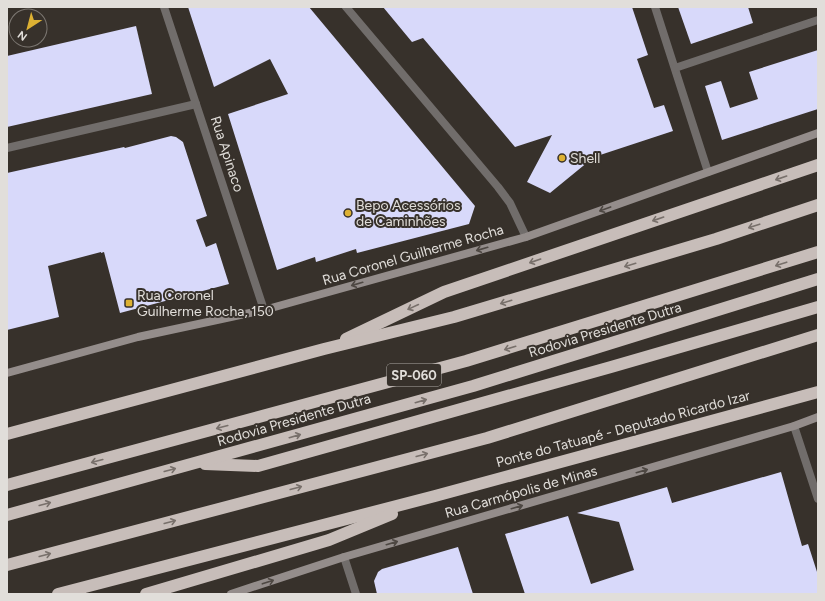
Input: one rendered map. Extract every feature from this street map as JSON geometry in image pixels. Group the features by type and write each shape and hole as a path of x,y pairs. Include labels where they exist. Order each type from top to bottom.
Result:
{"highway":[{"path":"324,349 444,292 818,165"},
{"path":"7,434 324,349 454,317 716,239 818,205"},
{"name":"Rodovia Presidente Dutra","path":"7,485 466,361 818,252"},
{"name":"Rodovia Presidente Dutra","path":"7,515 472,386 818,280"},
{"path":"193,464 258,466 818,307"},
{"path":"7,565 487,438 818,335"},
{"name":"Ponte do Tatuapé - Deputado Ricardo Izar","path":"435,496 818,392"},
{"path":"58,594 435,496"},
{"path":"146,594 329,540 435,496"}],"main road":[{"name":"Rua Coronel Guilherme Rocha","path":"7,373 138,337 264,310 526,237 818,133"},
{"name":"Rua Carmópolis de Minas","path":"231,594 344,558 794,426 818,417"}],"street":[{"name":"Rua Apinaco","path":"164,7 264,310"},
{"path":"346,7 510,202 526,237"},
{"path":"655,7 708,172"},
{"path":"675,68 818,20"},
{"path":"7,148 196,104"},
{"path":"794,426 818,499"},
{"path":"344,558 356,594"}],"building":[{"path":"188,7 309,7 475,206 469,224 357,253 356,249 316,262 315,257 277,270 228,114 288,94 270,59 214,87"},
{"path":"383,7 632,7 648,55 637,59 654,108 664,105 673,131 594,157 550,193 527,182 552,135 515,147 423,38 412,42"},
{"path":"678,7 748,7 753,23 691,44"},
{"path":"136,26 152,94 7,127 7,56 41,48 48,48 48,46"},
{"path":"818,50 818,109 722,140 705,86 721,81 730,108 758,99 749,72"},
{"path":"171,136 176,137 183,142 207,216 196,220 206,247 216,243 229,284 120,313 104,252 101,252 48,266 59,317 7,330 7,173 125,148"},
{"path":"781,472 802,546 808,544 818,575 818,594 525,594 505,534 568,516 591,584 634,570 619,522 577,513 667,487 672,503"},
{"path":"458,547 473,594 377,594 374,581 378,572 382,569"}],"place":[{"name":"Shell","path":"562,158"},
{"name":"Bepo Acessórios de Caminhões","path":"348,213"},
{"name":"Rua Coronel Guilherme Rocha, 150","path":"129,303"}]}
